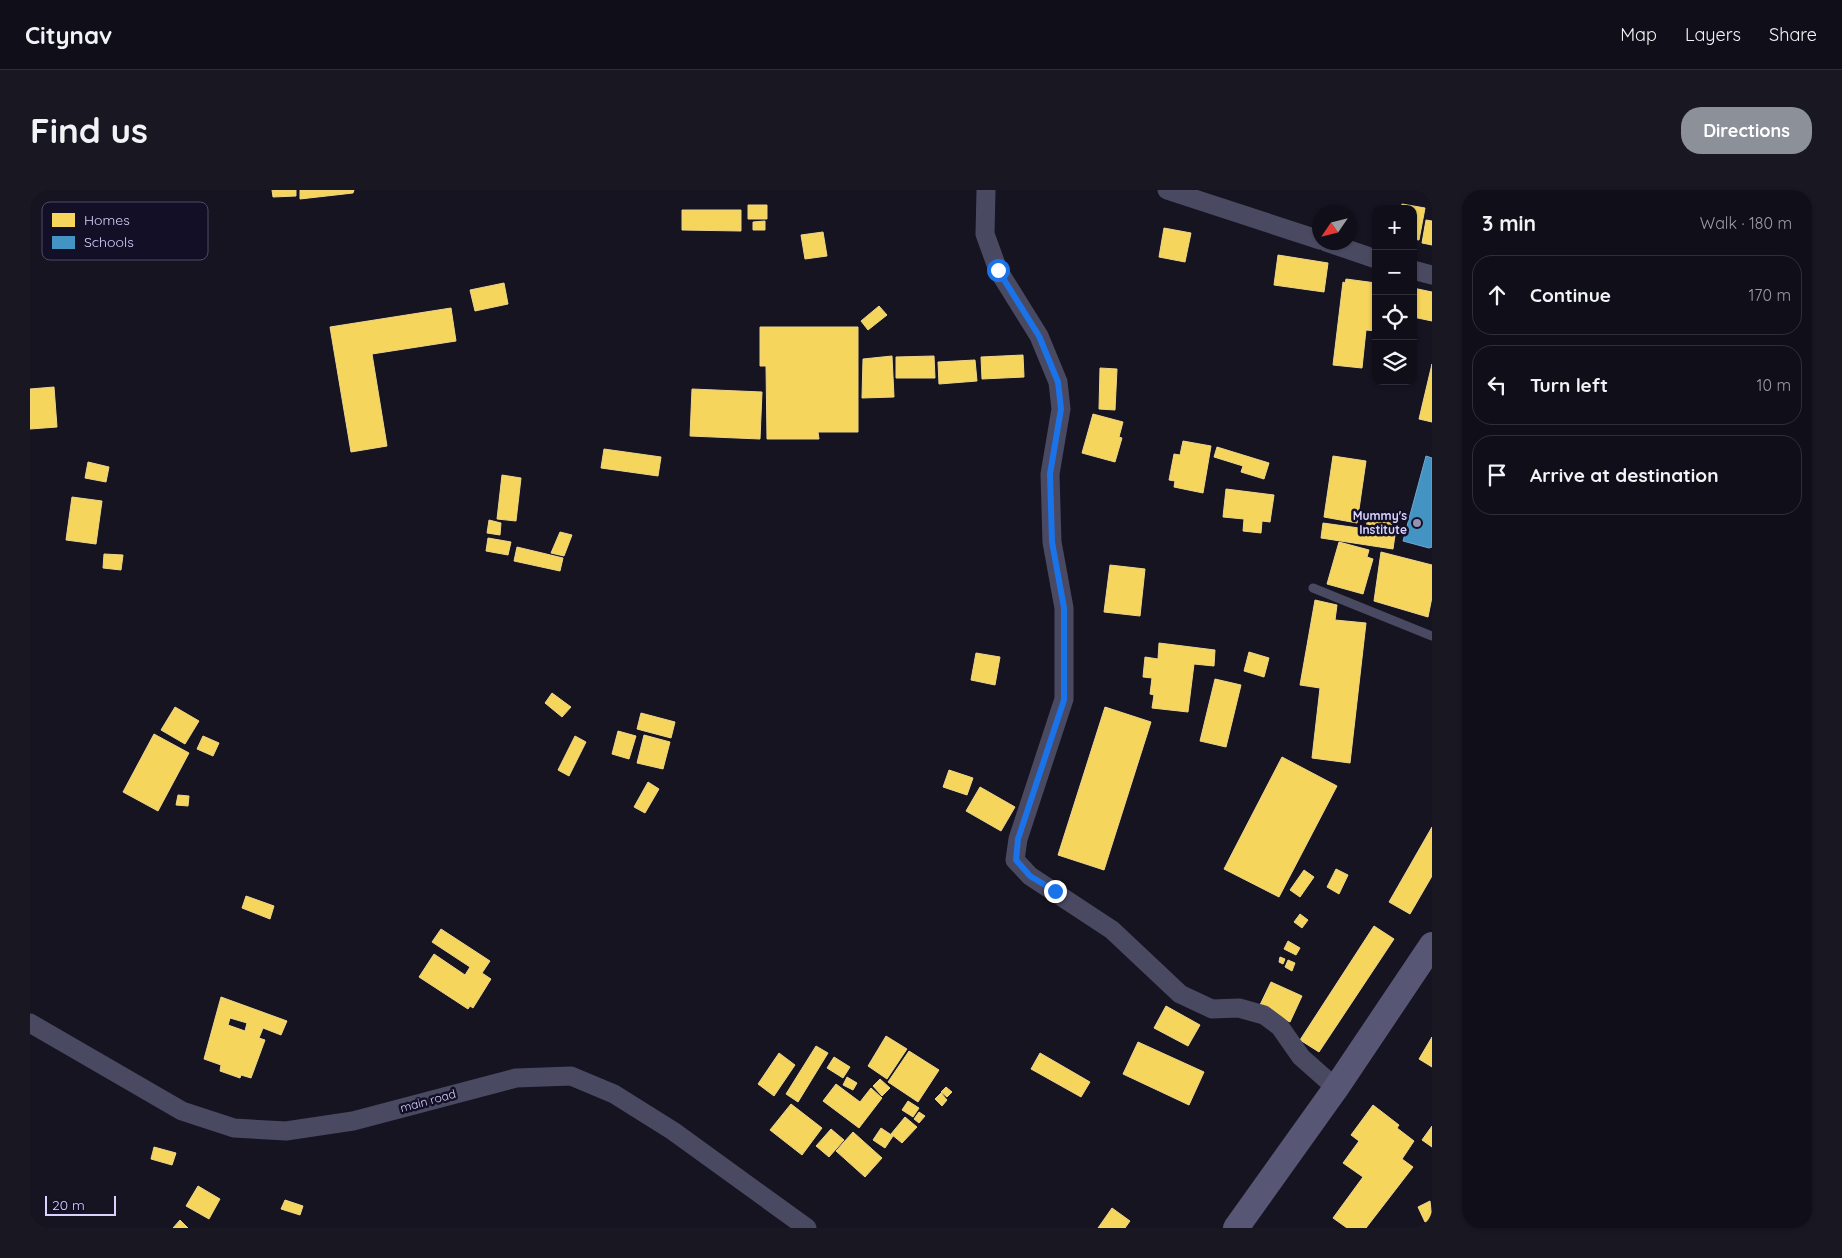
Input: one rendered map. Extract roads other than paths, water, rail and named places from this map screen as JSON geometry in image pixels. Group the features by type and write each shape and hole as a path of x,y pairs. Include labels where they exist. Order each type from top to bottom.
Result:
{"main road":[{"path":"1236,1228 1336,1088 1432,945"}],"street":[{"path":"986,190 985,234 998,270 1039,336 1058,382 1061,409 1050,474 1052,542 1064,608 1064,700 1018,839 1016,860 1030,876 1112,930 1180,994 1212,1009 1239,1008 1264,1015 1280,1027 1301,1057 1336,1088"},
{"path":"1167,190 1312,237"},
{"path":"1350,250 1372,258"},
{"path":"1417,271 1432,275"},
{"name":"main road","path":"30,1023 182,1111 234,1128 286,1130 353,1121 516,1078 570,1076 614,1094 664,1126 807,1228"}],"lane":[{"path":"1313,588 1432,636"}],"place":[{"name":"Mummy's Institute","path":"1417,523"}]}
